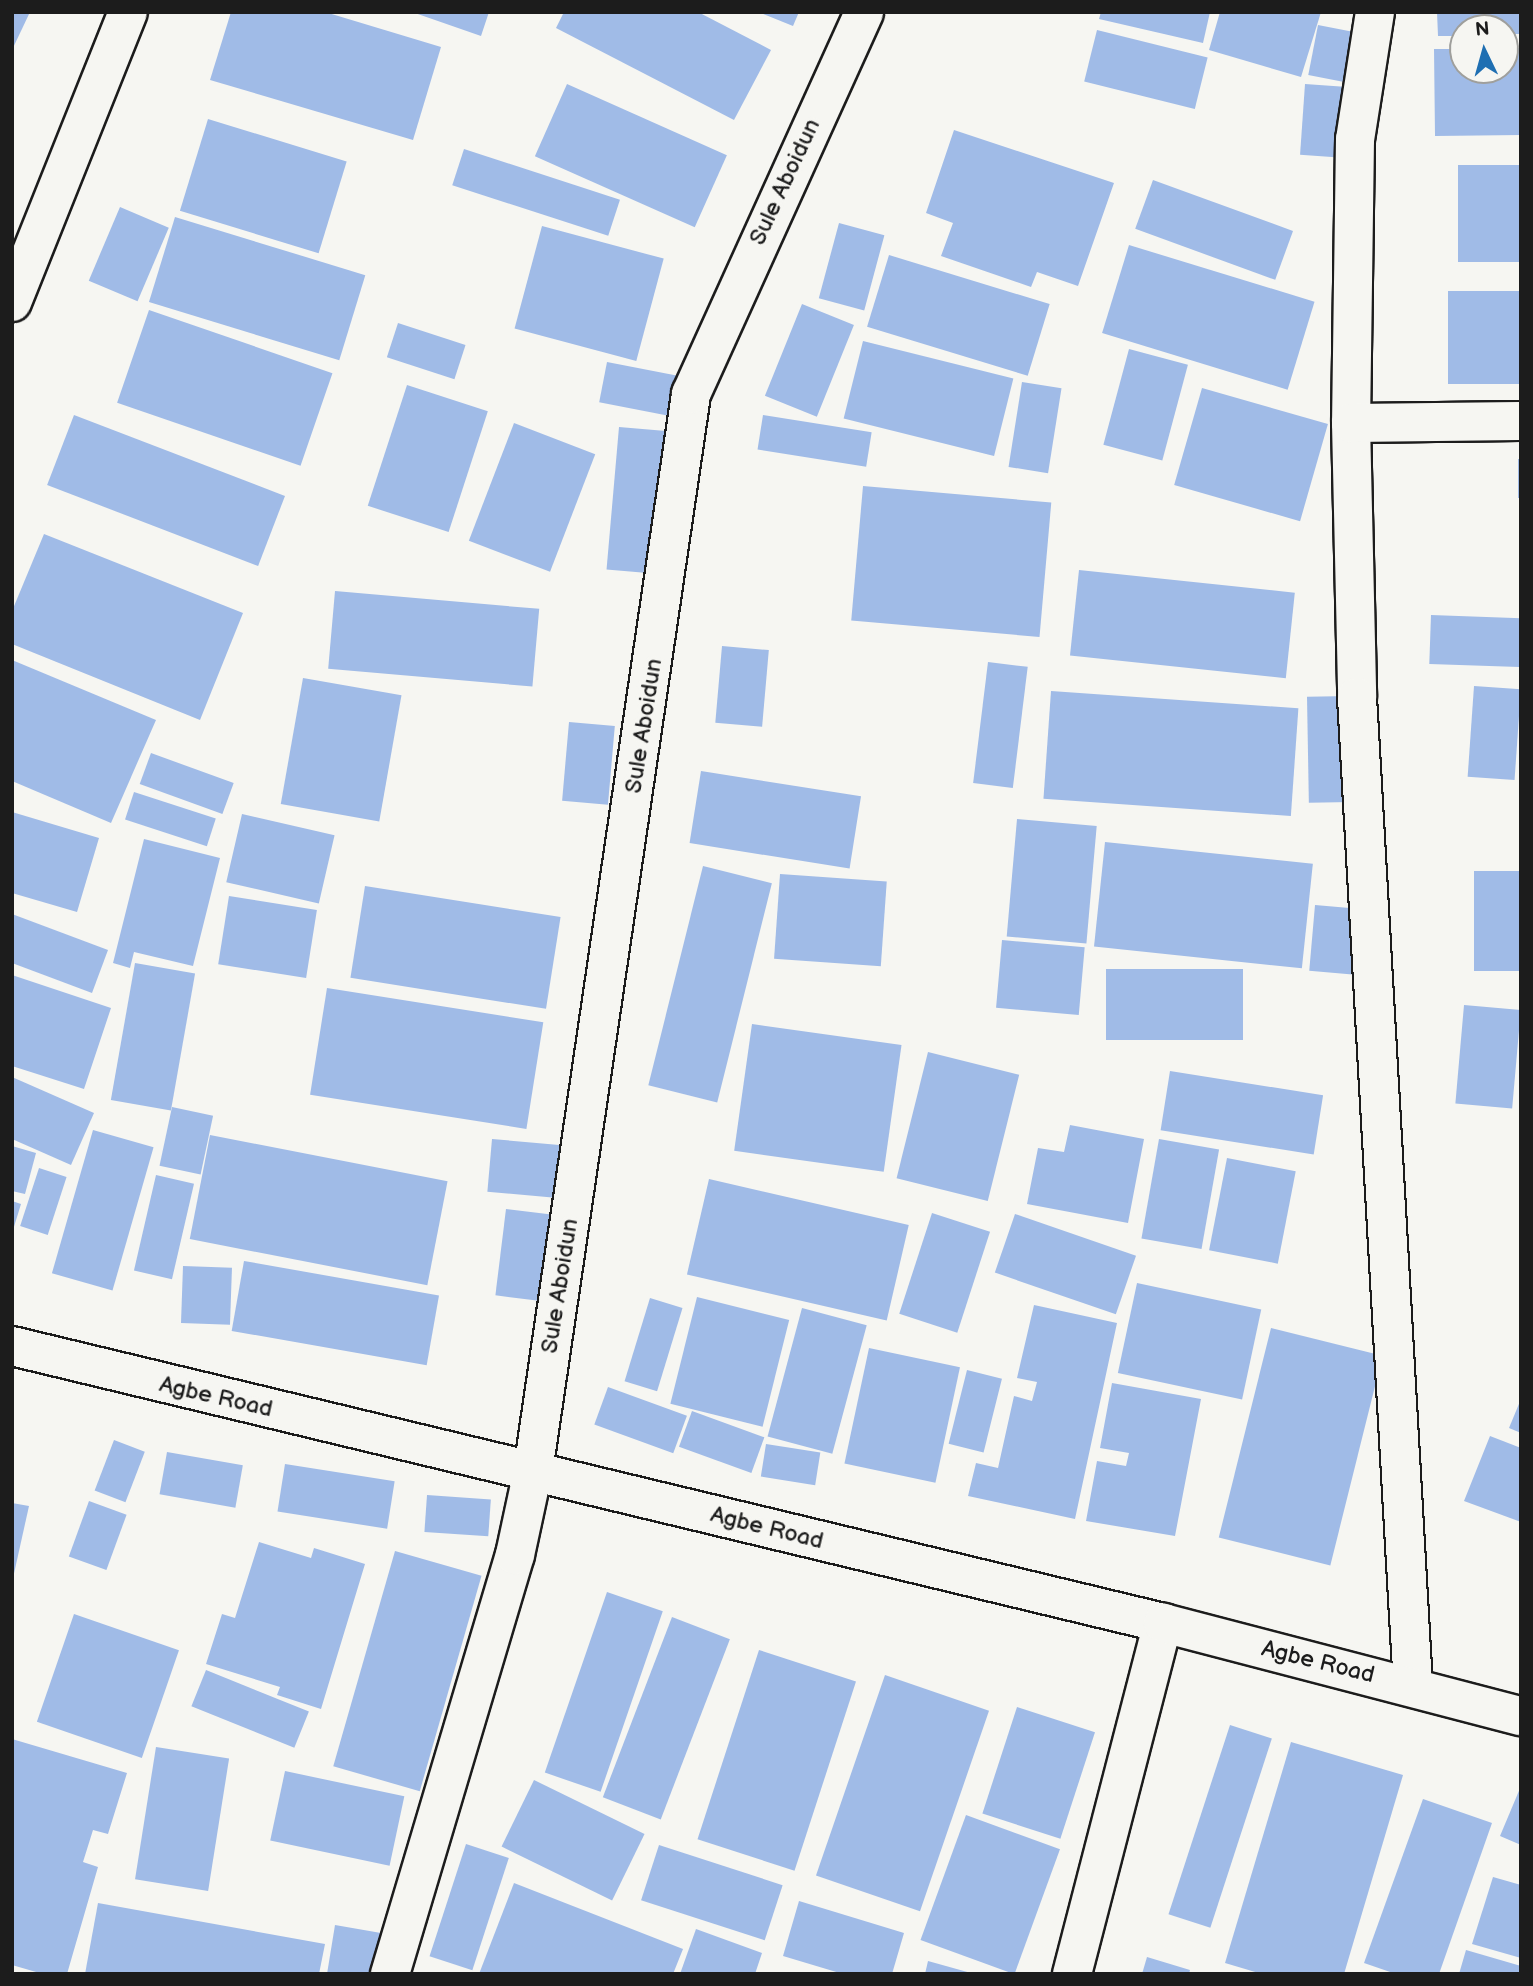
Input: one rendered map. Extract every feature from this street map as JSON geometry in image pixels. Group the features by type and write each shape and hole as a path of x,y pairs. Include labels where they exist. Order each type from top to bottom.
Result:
{"street":[{"path":"12,302 128,12"},
{"name":"Sule Aboidun","path":"390,1974 515,1555 533,1471 691,394 863,12"},
{"path":"1376,12 1355,139 1351,423 1357,697 1413,1686"},
{"path":"1351,423 1521,421"},
{"name":"Agbe Road","path":"12,1346 1163,1623 1521,1716"},
{"path":"1072,1974 1163,1623"}],"building":[{"path":"12,12 30,12 12,50"},
{"path":"231,12 325,12 441,47 413,140 210,80"},
{"path":"412,12 489,12 481,36"},
{"path":"564,12 698,12 771,50 734,120 556,28"},
{"path":"758,12 799,12 793,26"},
{"path":"1101,12 1210,12 1203,43 1099,19"},
{"path":"1220,12 1321,12 1301,77 1209,50"},
{"path":"1437,12 1521,12 1521,34 1519,14 1449,14 1449,36 1438,36"},
{"path":"1318,25 1364,34 1354,84 1308,75"},
{"path":"1097,30 1208,58 1195,109 1084,81"},
{"path":"1521,48 1521,135 1435,136 1434,49 1449,49 1449,84 1519,84"},
{"path":"567,84 727,155 695,227 535,156"},
{"path":"1305,84 1351,87 1346,158 1300,155"},
{"path":"208,119 347,161 319,253 180,211"},
{"path":"954,130 1114,183 1078,286 1037,272 1031,287 941,256 953,223 926,213"},
{"path":"464,149 620,200 608,236 452,185"},
{"path":"1458,165 1521,165 1521,262 1458,262"},
{"path":"1153,180 1293,231 1275,280 1135,229"},
{"path":"120,207 169,228 138,301 89,281"},
{"path":"175,217 365,275 339,360 149,302"},
{"path":"839,223 884,235 864,311 819,298"},
{"path":"542,226 664,259 636,361 515,328"},
{"path":"1129,245 1315,302 1288,390 1102,333"},
{"path":"889,255 1050,304 1028,376 867,327"},
{"path":"1448,291 1521,291 1521,384 1448,384"},
{"path":"802,304 854,325 817,417 765,396"},
{"path":"149,310 332,373 301,466 117,403"},
{"path":"398,323 466,345 454,379 387,357"},
{"path":"863,341 1013,378 994,456 844,419"},
{"path":"1129,349 1188,365 1162,460 1103,445"},
{"path":"607,362 682,377 674,417 599,402"},
{"path":"1022,382 1062,388 1048,473 1009,467"},
{"path":"407,385 488,411 449,532 368,506"},
{"path":"1202,388 1328,424 1300,521 1174,485"},
{"path":"74,415 285,496 258,566 47,485"},
{"path":"763,415 872,432 866,467 758,450"},
{"path":"514,423 595,454 550,572 469,541"},
{"path":"619,427 666,431 653,574 607,569"},
{"path":"1518,459 1521,459 1521,498 1518,498"},
{"path":"863,486 1051,502 1040,637 851,620"},
{"path":"44,534 243,613 200,720 12,644 12,611"},
{"path":"1079,570 1295,593 1286,678 1070,656"},
{"path":"335,591 539,609 532,687 328,669"},
{"path":"1431,615 1521,618 1519,667 1429,664"},
{"path":"722,646 769,650 762,727 715,723"},
{"path":"12,660 156,720 111,823 12,781"},
{"path":"988,662 1028,667 1013,788 973,783"},
{"path":"303,678 401,695 379,821 281,804"},
{"path":"1474,686 1521,689 1515,780 1468,777"},
{"path":"1051,691 1298,708 1291,816 1043,799"},
{"path":"1350,696 1352,802 1309,803 1307,697"},
{"path":"569,722 615,726 608,805 562,801"},
{"path":"151,753 234,783 222,814 140,784"},
{"path":"701,771 861,796 850,868 690,843"},
{"path":"134,792 216,819 207,846 125,820"},
{"path":"12,812 99,838 77,912 12,893"},
{"path":"242,814 335,835 319,904 226,882"},
{"path":"1017,819 1097,826 1086,944 1007,937"},
{"path":"144,839 220,858 193,966 134,952 130,968 113,963"},
{"path":"1105,842 1313,864 1302,968 1094,946"},
{"path":"703,866 772,883 717,1102 648,1085"},
{"path":"1474,871 1521,871 1521,971 1474,971"},
{"path":"780,874 887,881 881,966 774,959"},
{"path":"365,886 561,917 546,1009 350,978"},
{"path":"229,896 317,910 306,978 218,964"},
{"path":"1315,905 1364,909 1358,975 1309,971"},
{"path":"12,914 108,950 92,993 12,963"},
{"path":"1002,940 1085,947 1079,1015 996,1008"},
{"path":"135,963 195,974 171,1110 111,1100"},
{"path":"1106,969 1243,969 1243,1040 1106,1040"},
{"path":"12,975 111,1008 84,1089 12,1066"},
{"path":"327,988 543,1022 526,1129 310,1095"},
{"path":"1464,1005 1521,1010 1512,1109 1455,1104"},
{"path":"752,1024 902,1045 884,1172 734,1151"},
{"path":"928,1052 1019,1075 988,1201 897,1178"},
{"path":"1170,1071 1323,1095 1314,1155 1161,1130"},
{"path":"12,1077 94,1113 71,1165 12,1139"},
{"path":"172,1107 213,1116 201,1174 160,1166"},
{"path":"1070,1125 1144,1139 1128,1223 1027,1204 1038,1148 1064,1152"},
{"path":"93,1130 154,1147 112,1291 52,1273"},
{"path":"210,1135 448,1181 427,1285 190,1239"},
{"path":"492,1139 571,1146 566,1199 487,1192"},
{"path":"1159,1139 1219,1150 1202,1249 1141,1238"},
{"path":"12,1146 36,1153 25,1194 12,1191"},
{"path":"1227,1158 1296,1171 1278,1264 1209,1250"},
{"path":"39,1168 67,1177 48,1235 20,1226"},
{"path":"156,1175 194,1184 172,1279 134,1270"},
{"path":"709,1179 909,1225 887,1321 687,1274"},
{"path":"12,1201 21,1204 13,1230 12,1229"},
{"path":"506,1209 562,1216 551,1302 495,1295"},
{"path":"932,1213 990,1232 957,1333 899,1314"},
{"path":"1015,1214 1136,1256 1116,1314 995,1273"},
{"path":"244,1261 439,1295 427,1365 232,1331"},
{"path":"183,1266 232,1268 230,1325 181,1323"},
{"path":"1137,1283 1261,1309 1242,1399 1118,1373"},
{"path":"697,1297 789,1320 763,1427 670,1404"},
{"path":"650,1298 683,1308 657,1391 625,1381"},
{"path":"1034,1305 1117,1323 1075,1519 968,1496 976,1463 998,1468 1014,1396 1032,1401 1037,1382 1017,1378"},
{"path":"802,1308 867,1325 832,1454 768,1436"},
{"path":"1271,1328 1383,1356 1330,1565 1219,1538"},
{"path":"869,1348 960,1367 935,1483 844,1463"},
{"path":"967,1370 1002,1379 984,1452 949,1444"},
{"path":"1112,1383 1201,1399 1175,1536 1086,1521 1097,1461 1126,1466 1129,1453 1100,1448"},
{"path":"608,1387 687,1416 673,1453 594,1425"},
{"path":"1521,1399 1521,1433 1509,1428"},
{"path":"692,1411 764,1437 751,1473 679,1447"},
{"path":"1490,1436 1521,1448 1521,1522 1464,1501"},
{"path":"114,1440 145,1452 125,1502 95,1490"},
{"path":"766,1444 820,1453 815,1485 761,1477"},
{"path":"167,1452 243,1465 235,1508 160,1494"},
{"path":"285,1464 395,1481 387,1529 277,1511"},
{"path":"427,1495 491,1499 488,1536 424,1532"},
{"path":"89,1501 127,1515 106,1570 69,1556"},
{"path":"12,1503 29,1506 13,1578 12,1578"},
{"path":"259,1542 311,1558 314,1548 365,1564 321,1709 277,1695 280,1687 206,1664 222,1614 235,1618"},
{"path":"395,1551 482,1576 420,1791 333,1766"},
{"path":"607,1592 663,1611 601,1792 545,1773"},
{"path":"74,1614 179,1650 142,1758 37,1722"},
{"path":"672,1617 730,1639 661,1819 603,1797"},
{"path":"759,1650 856,1682 795,1871 698,1839"},
{"path":"206,1670 309,1712 294,1748 191,1706"},
{"path":"885,1675 989,1711 920,1911 816,1875"},
{"path":"1017,1707 1095,1732 1060,1839 982,1814"},
{"path":"1230,1725 1272,1739 1210,1928 1169,1914"},
{"path":"12,1739 127,1773 108,1834 93,1830 83,1862 98,1867 67,1974 43,1974 12,1965"},
{"path":"1291,1742 1403,1775 1344,1974 1262,1974 1225,1963"},
{"path":"156,1747 229,1759 208,1891 135,1879"},
{"path":"285,1771 404,1796 390,1866 270,1840"},
{"path":"534,1780 645,1834 612,1900 502,1847"},
{"path":"1521,1786 1521,1845 1500,1836"},
{"path":"1423,1799 1492,1823 1439,1974 1396,1974 1364,1963"},
{"path":"966,1815 1060,1849 1015,1974 921,1940"},
{"path":"466,1844 509,1858 472,1970 430,1956"},
{"path":"659,1845 783,1885 765,1940 641,1900"},
{"path":"1493,1877 1521,1885 1521,1958 1472,1944"},
{"path":"514,1883 683,1949 673,1974 479,1974"},
{"path":"799,1901 904,1933 892,1974 843,1974 783,1956"},
{"path":"98,1903 325,1944 319,1974 85,1974"},
{"path":"335,1925 381,1933 374,1974 327,1974"},
{"path":"696,1929 762,1953 755,1974 680,1974"},
{"path":"1466,1950 1521,1966 1521,1974 1459,1974"},
{"path":"1147,1957 1190,1970 1189,1974 1142,1974"},
{"path":"928,1961 971,1973 971,1974 925,1974"}]}
